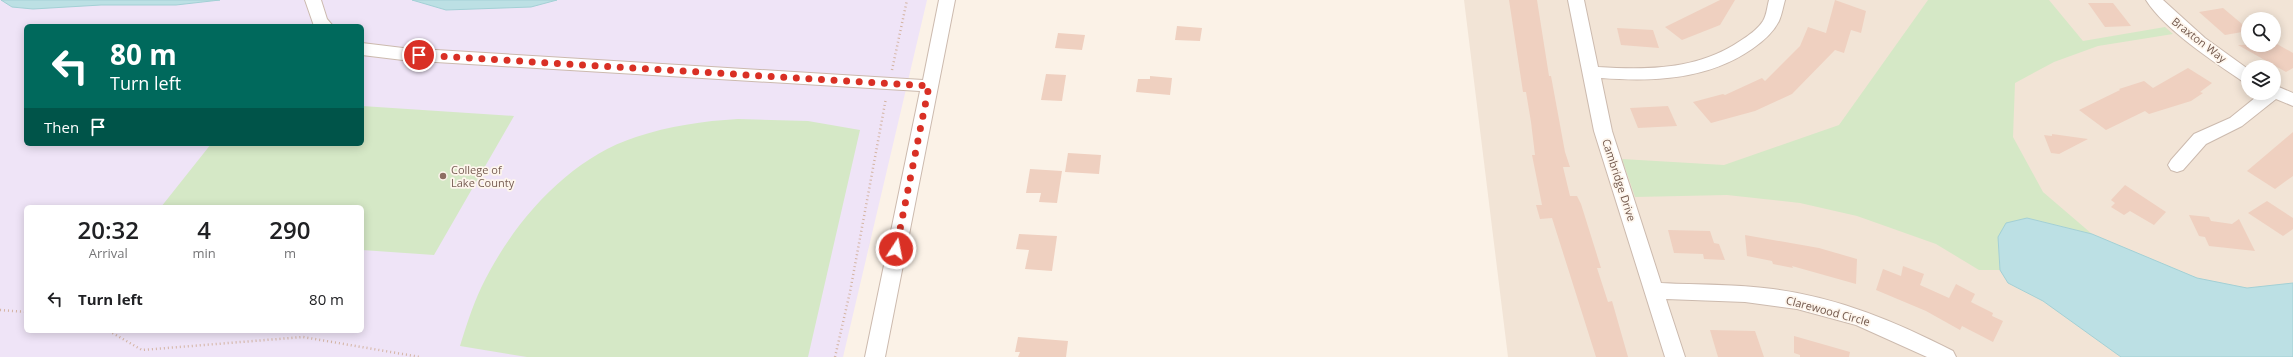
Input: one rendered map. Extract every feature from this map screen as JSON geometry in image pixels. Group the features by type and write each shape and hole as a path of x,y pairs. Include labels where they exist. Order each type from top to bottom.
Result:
{"street":[{"path":"313,0 320,22 322,24"},
{"path":"875,357 947,0"},
{"name":"Cambridge Drive","path":"1576,0 1603,131 1675,357"},
{"path":"1590,72 1661,74 1692,70 1716,62 1739,51 1760,34 1772,18 1777,0"},
{"name":"Braxton Way","path":"2154,0 2192,37 2241,72"},
{"path":"364,49 403,54 929,86"},
{"path":"2281,95 2293,100"},
{"path":"2177,165 2200,139 2236,122 2264,100"},
{"name":"Clarewood Circle","path":"1655,291 1744,294 1809,303 1859,317 1907,336 1946,357"}],"path":[{"path":"835,357 850,292 888,84 907,0"},
{"path":"0,310 24,312"},
{"path":"112,333 142,350 303,337 420,357"}],"shaded area":[{"name":"College of Lake County","path":"0,0 927,0 843,357 0,357"},
{"path":"1464,0 2293,0 2293,357 1508,357"}],"green space":[{"path":"1928,0 2049,0 2083,41 2165,27 2173,34 2098,46 2054,62 2015,83 2013,137 2043,192 2092,234 2027,218 1998,237 2000,270 1979,270 1936,244 1857,216 1800,203 1727,195 1635,197 1622,159 1724,165 1839,125"},
{"path":"364,106 514,116 434,255 364,250 364,205 163,205 209,146 364,146"},
{"path":"738,119 808,121 860,130 808,357 527,357 460,346 475,302 493,264 525,218 544,197 565,178 587,161 611,147 636,137 686,125"}],"water":[{"path":"1,0 220,0 176,5 101,5 33,9 12,7"},
{"path":"412,0 557,0 531,7 446,10"},
{"path":"2027,218 2092,234 2197,278 2247,288 2293,283 2293,357 2121,357 2043,301 2008,283 2000,270 1998,237 2006,223"}],"building":[{"path":"1509,0 1537,0 1549,76 1551,76 1565,152 1570,167 1563,167 1570,196 1577,196 1581,204 1601,268 1597,268 1608,302 1612,301 1628,357 1596,357 1552,218 1540,219 1536,205 1542,205 1532,155 1535,155 1531,122 1526,92 1523,92"},
{"path":"1720,0 1735,0 1720,25 1682,40 1665,27"},
{"path":"1835,0 1866,11 1861,33 1851,30 1844,53 1835,50 1792,94 1755,111 1711,123 1693,102 1723,94 1725,95 1762,78 1765,81 1800,46 1808,27 1826,33"},
{"path":"2088,3 2113,3 2131,26 2105,27"},
{"path":"2223,8 2241,23 2241,32 2225,35 2199,12"},
{"path":"1177,26 1202,28 1200,41 1175,40"},
{"path":"1617,28 1653,30 1659,48 1621,45"},
{"path":"1058,33 1085,35 1082,50 1055,48"},
{"path":"2281,46 2293,53 2293,68 2286,72 2281,69 2281,60 2265,60 2250,52 2281,52"},
{"path":"2188,68 2212,83 2200,92 2203,93 2191,101 2149,114 2145,111 2106,130 2079,110 2120,90 2119,89 2144,81 2153,88"},
{"path":"1046,74 1066,75 1062,101 1041,100"},
{"path":"1150,76 1172,78 1170,95 1136,92 1138,79 1150,79"},
{"path":"1668,106 1677,126 1638,128 1630,108"},
{"path":"2293,132 2293,176 2275,189 2247,171"},
{"path":"2052,134 2088,139 2059,154 2051,153 2044,135 2052,136"},
{"path":"1068,153 1101,155 1099,174 1065,172"},
{"path":"1030,169 1062,171 1057,203 1039,202 1041,193 1026,193"},
{"path":"2125,185 2166,212 2154,225 2130,211 2124,215 2111,207 2115,203 2111,200"},
{"path":"2267,201 2293,218 2293,229 2283,236 2248,213"},
{"path":"2189,215 2209,217 2211,221 2232,224 2239,219 2255,251 2209,246 2205,237 2199,236"},
{"path":"1668,230 1710,231 1714,243 1719,244 1725,260 1704,259 1703,254 1674,253"},
{"path":"1019,234 1057,236 1052,271 1025,269 1029,250 1016,249"},
{"path":"1745,235 1819,248 1857,259 1856,284 1792,266 1793,268 1773,264 1772,261 1747,256"},
{"path":"1903,266 1924,274 1920,285 1949,298 1956,284 1975,294 1971,302 1993,313 1992,316 2003,321 1993,342 1962,326 1960,330 1926,311 1876,290 1883,269 1901,276"},
{"path":"1710,330 1755,331 1764,357 1718,357"},
{"path":"1794,336 1850,352 1849,357 1800,357 1800,355 1794,353"},
{"path":"1018,337 1068,341 1066,357 1018,357 1020,352 1015,352"}],"place":[{"name":"College of Lake County","path":"443,176"}],"route":[{"path":"419,55 929,86 896,249"}]}
